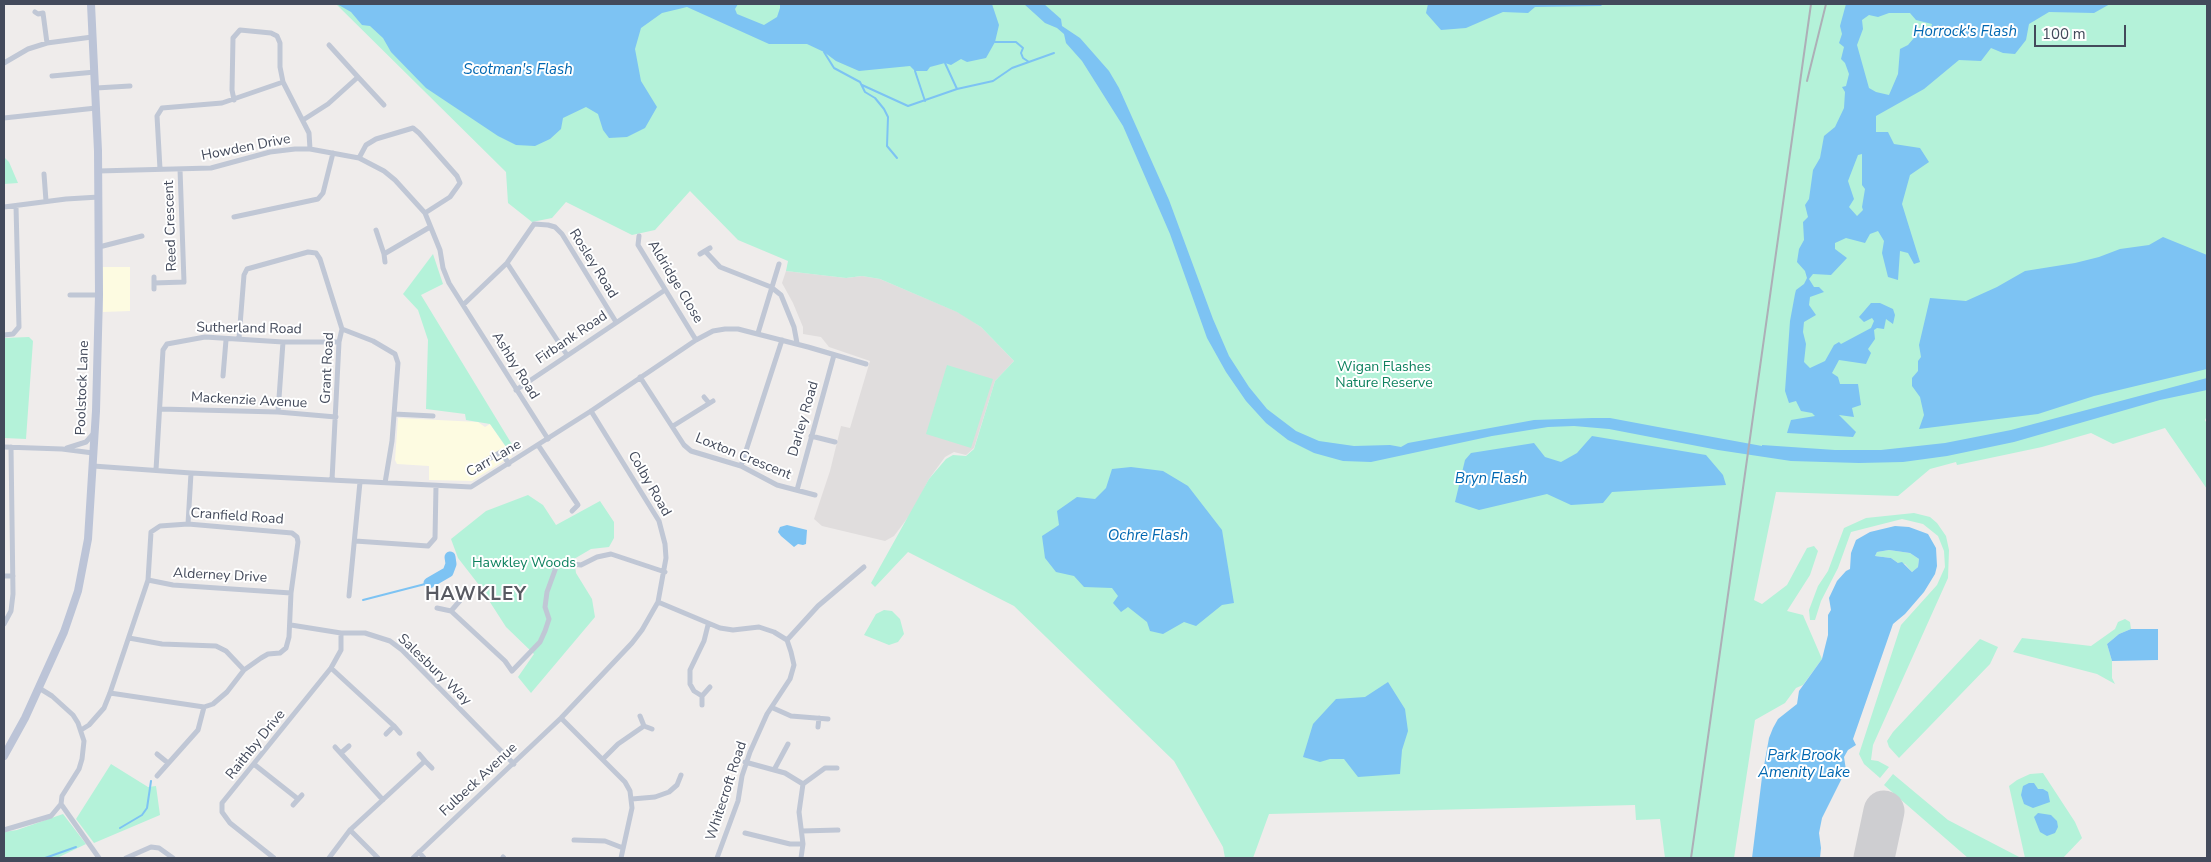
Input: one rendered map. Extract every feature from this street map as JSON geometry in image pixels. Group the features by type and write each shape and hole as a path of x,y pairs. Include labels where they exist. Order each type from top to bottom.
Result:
{"main road":[{"name":"Poolstock Lane","path":"4,756 39,688 64,632 85,563 95,432 99,295 99,197 96,88 91,4"}],"street":[{"path":"35,12 38,14 45,11 47,43"},
{"path":"234,100 232,90 233,38 240,30 270,33 277,36 280,43 280,67 283,82 309,133 310,149"},
{"path":"4,63 28,49 47,43 92,37"},
{"path":"329,45 384,105"},
{"path":"52,76 95,72"},
{"path":"303,120 328,104 358,77"},
{"path":"160,169 157,116 165,106 209,104 234,100 283,82"},
{"path":"96,88 130,86"},
{"path":"4,118 96,108"},
{"path":"359,158 366,145 376,139 413,128 457,176 460,183 450,197 425,213"},
{"name":"Howden Drive","path":"98,171 180,170 226,165 270,152 310,149 359,158 384,171 396,180 425,213 440,250 443,268 463,306"},
{"path":"234,216 318,199 323,193 333,153"},
{"name":"Reed Crescent","path":"154,277 154,286 184,282 180,170"},
{"path":"44,174 46,201"},
{"path":"4,207 46,201 99,197"},
{"path":"4,335 13,334 19,326 16,206"},
{"name":"Rosley Road","path":"463,306 507,263 534,224 555,227 562,234 616,322"},
{"path":"384,254 430,227"},
{"path":"376,230 385,262"},
{"path":"99,248 142,236"},
{"name":"Aldridge Close","path":"639,236 638,245 696,340"},
{"path":"705,251 720,267 771,287 781,295 794,327 797,343"},
{"name":"Grant Road","path":"240,338 246,269 308,252 316,253 320,259 342,329 339,342 332,480"},
{"path":"507,263 568,354"},
{"path":"758,333 779,264"},
{"name":"Firbank Road","path":"516,390 665,290"},
{"path":"70,295 99,295"},
{"name":"Ashby Road","path":"463,306 548,439"},
{"name":"Carr Lane","path":"93,466 191,473 471,487 591,412 640,377 713,331 725,328 758,333 866,364"},
{"path":"342,329 358,333 395,354 398,362 386,483"},
{"name":"Sutherland Road","path":"156,470 163,350 167,344 205,337 226,340 240,338 283,342 339,342"},
{"path":"223,376 226,340"},
{"path":"741,466 782,340"},
{"path":"278,412 283,342"},
{"name":"Darley Road","path":"797,490 834,355"},
{"name":"Loxton Crescent","path":"640,377 684,445 691,451 741,466 777,485 815,495"},
{"path":"673,426 711,402 704,397"},
{"name":"Mackenzie Avenue","path":"160,409 278,412 336,417"},
{"name":"Colby Road","path":"561,718 642,630 658,602 665,572 666,544 659,521 591,412"},
{"path":"394,414 432,416"},
{"path":"62,448 79,445 90,439 95,432"},
{"path":"811,436 835,442"},
{"path":"538,446 578,505 572,511"},
{"path":"4,447 62,448 93,453"},
{"path":"4,624 11,611 13,594 11,447"},
{"path":"485,461 501,452 509,464"},
{"path":"188,524 191,473"},
{"path":"349,596 360,482"},
{"path":"355,541 428,546 435,538 436,486"},
{"path":"4,520 11,520"},
{"name":"Cranfield Road","path":"81,730 90,725 104,708 110,693 148,580 151,532 160,526 188,524 292,532 297,537 298,542 292,593 291,625 286,648 280,653 268,654 244,670 227,692 213,704 204,707"},
{"path":"437,608 451,611 505,661 512,671 540,642 545,631 549,619 545,607 547,592 558,562 581,565 597,557 611,554 665,572"},
{"path":"658,602 684,612 708,625 733,630 759,627 774,632 787,640 818,606 864,567"},
{"path":"4,576 13,576"},
{"name":"Alderney Drive","path":"148,580 173,585 292,593"},
{"path":"451,611 464,596"},
{"name":"Salesbury Way","path":"291,625 341,633 365,633 390,641 402,650 514,764"},
{"path":"702,696 694,691 690,684 690,670 704,641 708,625"},
{"name":"Raithby Drive","path":"274,858 230,822 222,812 222,803 255,765 331,668 341,650 341,633"},
{"path":"129,638 162,644 216,646 226,651 244,670"},
{"name":"Whitecroft Road","path":"717,858 738,801 745,762 768,714 790,679 794,665 787,640"},
{"path":"331,668 400,733"},
{"path":"702,705 702,696 710,687"},
{"path":"4,830 47,818 61,804 62,796 79,769 82,759 84,740 73,715 48,693 39,688"},
{"path":"110,693 204,707 198,730 157,776"},
{"path":"773,708 792,716 828,719"},
{"path":"640,716 644,726 652,729"},
{"path":"561,718 625,782 632,798 621,858"},
{"name":"Fulbeck Avenue","path":"413,858 561,718"},
{"path":"818,727 819,718"},
{"path":"386,734 394,726"},
{"path":"603,759 618,744 644,726"},
{"path":"774,770 788,744"},
{"path":"341,753 349,746"},
{"path":"335,747 383,800"},
{"path":"157,754 168,763"},
{"path":"419,754 432,768"},
{"path":"329,858 350,830 425,761"},
{"path":"745,762 785,773 803,784"},
{"path":"255,765 300,797 293,805"},
{"path":"801,858 803,844 798,812 803,784 825,768 837,768"},
{"path":"632,798 655,797 669,792 677,785 682,775"},
{"path":"61,804 99,858"},
{"path":"350,830 378,858"},
{"path":"802,831 838,830"},
{"path":"745,833 790,844 803,844"},
{"path":"574,840 605,841 622,848"},
{"path":"126,858 152,847 159,848 173,858"},
{"path":"419,852 424,858"}],"shaded area":[{"path":"103,267 130,267 130,311 103,312"},
{"path":"786,271 846,278 862,276 880,279 960,313 981,327 1014,361 995,381 974,448 966,455 954,452 945,457 929,479 912,512 894,536 885,541 822,526 814,519 830,471 841,426 850,428 870,361 829,347 821,337 803,334 803,327 782,283"},
{"path":"398,418 478,422 485,427 490,424 512,456 472,481 429,480 429,466 397,464 395,460"}],"green space":[{"name":"Wigan Flashes Nature Reserve","path":"336,4 2207,4 2207,416 2205,420 2207,424 2207,489 2165,428 2113,444 2091,433 2042,447 1957,465 1956,462 1930,469 1898,496 1776,492 1754,600 1762,604 1787,585 1807,548 1814,546 1818,551 1810,575 1787,611 1803,615 1822,659 1803,685 1796,688 1785,703 1755,720 1734,858 1665,858 1660,819 1636,820 1635,805 1269,814 1253,858 1225,858 1223,847 1174,761 1014,606 908,552 875,587 871,583 929,479 946,459 953,455 966,456 974,449 995,381 1014,361 981,327 957,312 880,279 862,276 846,278 786,271 788,261 738,240 690,191 655,230 632,235 566,202 552,218 532,222 508,203 506,172"},
{"path":"4,157 9,162 18,183 4,184"},
{"path":"433,254 443,284 421,295 516,451 509,451 490,424 466,420 465,414 426,409 428,340 418,310 403,294"},
{"path":"29,337 33,341 26,439 4,438 4,338"},
{"path":"947,365 993,379 971,448 926,434"},
{"name":"Hawkley Woods","path":"528,495 543,505 556,525 600,501 614,522 614,538 609,547 591,549 574,559 576,573 592,599 595,617 531,693 518,677 534,654 506,627 479,585 458,558 451,539 486,511"},
{"path":"1914,513 1930,517 1946,536 1949,550 1948,578 1873,745 1871,760 1878,761 1889,767 1880,778 1864,764 1859,754 1901,625 1937,585 1945,567 1944,551 1938,536 1923,524 1902,519 1851,532 1838,568 1821,601 1815,620 1810,620 1809,610 1818,586 1828,571 1844,528 1866,518"},
{"path":"1889,550 1910,553 1919,559 1918,567 1912,572 1905,564 1898,563 1891,558 1875,556 1877,552"},
{"path":"884,610 892,611 900,619 904,634 898,642 889,645 864,635 876,614"},
{"path":"2125,619 2130,622 2131,629 2119,634 2107,644 2112,661 2112,678 2115,684 2097,674 2013,652 2022,638 2091,646 2115,629 2118,622"},
{"path":"1980,639 1998,647 1990,664 1899,758 1889,747 1887,741 1893,732"},
{"path":"111,764 148,787 156,786 160,815 94,843 76,819"},
{"path":"2043,773 2075,822 2082,838 2063,858 2025,858 2009,786 2030,774"},
{"path":"1893,774 1948,820 2021,858 1968,858 1884,785"},
{"path":"63,814 86,844 57,858 4,858 4,832 17,830"}],"water":[{"name":"Scotman's Flash","path":"337,4 738,4 735,9 737,14 764,25 777,17 780,4 992,4 999,25 995,42 986,58 967,62 961,59 951,65 945,63 930,67 927,71 915,71 910,66 859,71 836,61 824,52 807,44 769,44 687,7 662,13 641,28 635,49 641,81 657,107 645,128 627,137 609,138 603,130 598,114 586,107 563,118 561,129 550,139 535,146 516,145 498,136 426,88 391,52 383,38 370,26 362,25 351,12"},
{"path":"1024,4 1044,4 1061,19 1062,26 1080,38 1109,71 1119,88 1169,200 1213,319 1229,356 1249,387 1267,409 1296,431 1319,441 1354,446 1390,445 1401,447 1408,443 1534,420 1610,418 1762,446 1835,450 1881,450 1945,443 2011,430 2207,378 2207,390 2160,400 2014,442 1947,456 1903,462 1791,461 1718,450 1609,429 1574,426 1548,427 1492,436 1371,462 1343,461 1314,453 1288,440 1266,423 1246,401 1226,372 1207,338 1170,234 1123,126 1082,61 1066,43 1064,34 1057,28 1045,23"},
{"path":"1428,4 1603,4 1601,6 1535,7 1528,13 1503,12 1466,28 1441,30 1426,13"},
{"name":"Horrock's Flash","path":"1846,4 2110,4 2094,13 2049,12 2029,24 2026,40 2015,54 2003,53 1991,48 1981,61 1959,60 1924,89 1876,116 1876,132 1888,132 1894,144 1920,148 1929,162 1910,175 1902,204 1920,262 1914,264 1908,253 1900,251 1898,280 1888,277 1882,253 1884,241 1878,231 1870,234 1865,243 1846,238 1835,243 1835,249 1847,258 1831,275 1813,274 1809,279 1814,287 1819,287 1824,292 1810,297 1809,305 1816,315 1804,322 1803,332 1806,344 1804,362 1810,368 1825,361 1834,345 1839,342 1841,344 1871,328 1874,321 1872,318 1864,322 1859,317 1871,303 1880,303 1893,309 1895,315 1893,324 1886,319 1884,329 1877,328 1874,330 1875,339 1868,349 1871,353 1866,364 1839,360 1832,373 1838,377 1840,384 1858,384 1861,405 1852,408 1854,417 1839,415 1856,432 1853,437 1787,433 1791,420 1815,416 1812,413 1801,411 1796,401 1789,403 1785,391 1790,321 1795,294 1796,290 1804,284 1807,278 1805,271 1797,262 1799,249 1804,240 1803,222 1808,217 1805,205 1809,199 1813,170 1820,158 1824,136 1835,127 1844,108 1845,92 1842,87 1846,86 1849,74 1845,63 1841,59 1844,47 1839,43 1842,34 1840,26","holes":["1889,13 1910,13 1916,20 1932,24 1928,38 1925,38 1919,32 1908,45 1900,49 1898,74 1889,95 1869,88 1857,45 1863,29 1862,20 1869,15 1878,17","1862,154 1862,185 1865,189 1863,210 1857,216 1849,207 1854,199 1848,181 1858,155"]},
{"path":"2163,237 2207,255 2207,369 2094,396 2038,414 1919,429 1924,415 1920,397 1912,386 1912,378 1918,371 1918,361 1921,357 1919,345 1930,298 1966,301 1997,287 2025,271 2075,263 2120,249 2149,245"},
{"name":"Bryn Flash","path":"1592,436 1706,455 1723,475 1726,485 1612,492 1603,503 1571,505 1547,494 1479,510 1455,502 1465,460 1471,453 1534,443 1545,457 1561,462 1577,453"},
{"name":"Ochre Flash","path":"1131,467 1163,471 1188,486 1222,530 1234,603 1222,605 1196,626 1184,622 1163,634 1150,631 1147,622 1128,607 1121,612 1113,603 1118,596 1112,588 1084,587 1074,576 1056,572 1045,558 1042,536 1059,525 1057,511 1077,497 1095,499 1106,488 1112,469"},
{"path":"787,525 807,530 806,544 798,544 794,547 781,536 778,532 780,527"},
{"name":"Park Brook Amenity Lake","path":"1895,526 1909,527 1928,534 1936,548 1937,566 1935,574 1924,592 1905,614 1893,624 1853,739 1856,745 1848,750 1844,757 1846,770 1822,818 1819,833 1820,858 1752,858 1769,738 1778,719 1797,704 1799,691 1822,659 1828,635 1828,615 1831,610 1829,598 1837,581 1850,569 1851,553 1856,540 1870,532","holes":["1889,550 1910,553 1919,559 1918,567 1912,572 1902,562 1898,563 1891,558 1875,556 1877,552"]},
{"path":"2131,629 2158,629 2158,660 2112,661 2107,644 2119,634"},
{"path":"1388,682 1405,709 1408,731 1402,750 1400,774 1358,777 1344,759 1330,759 1320,762 1303,757 1313,724 1336,699 1365,697"},
{"path":"2034,783 2038,789 2048,792 2050,802 2033,808 2024,804 2021,795 2023,786"},
{"path":"2038,813 2051,815 2057,821 2058,827 2055,833 2047,836 2040,832 2034,817"}],"waterway":[{"path":"995,42 1016,42 1023,48 1021,53 1023,58 1029,62"},
{"path":"824,52 834,68 860,82 865,92 875,98 884,109 888,117 887,146 897,158"},
{"path":"862,85 908,106 957,89 993,81 1012,68 1054,53"},
{"path":"945,63 957,89"},
{"path":"915,71 925,101"},
{"path":"429,583 448,572 451,564 450,557"},
{"path":"363,600 429,583"},
{"path":"120,828 142,815 147,808 151,781"},
{"path":"45,858 76,847"}],"runway":[{"path":"1874,858 1884,811"}],"railway":[{"path":"1691,858 1811,4"},
{"path":"1807,81 1826,4"}],"district":[{"name":"HAWKLEY","path":"476,595"}]}
